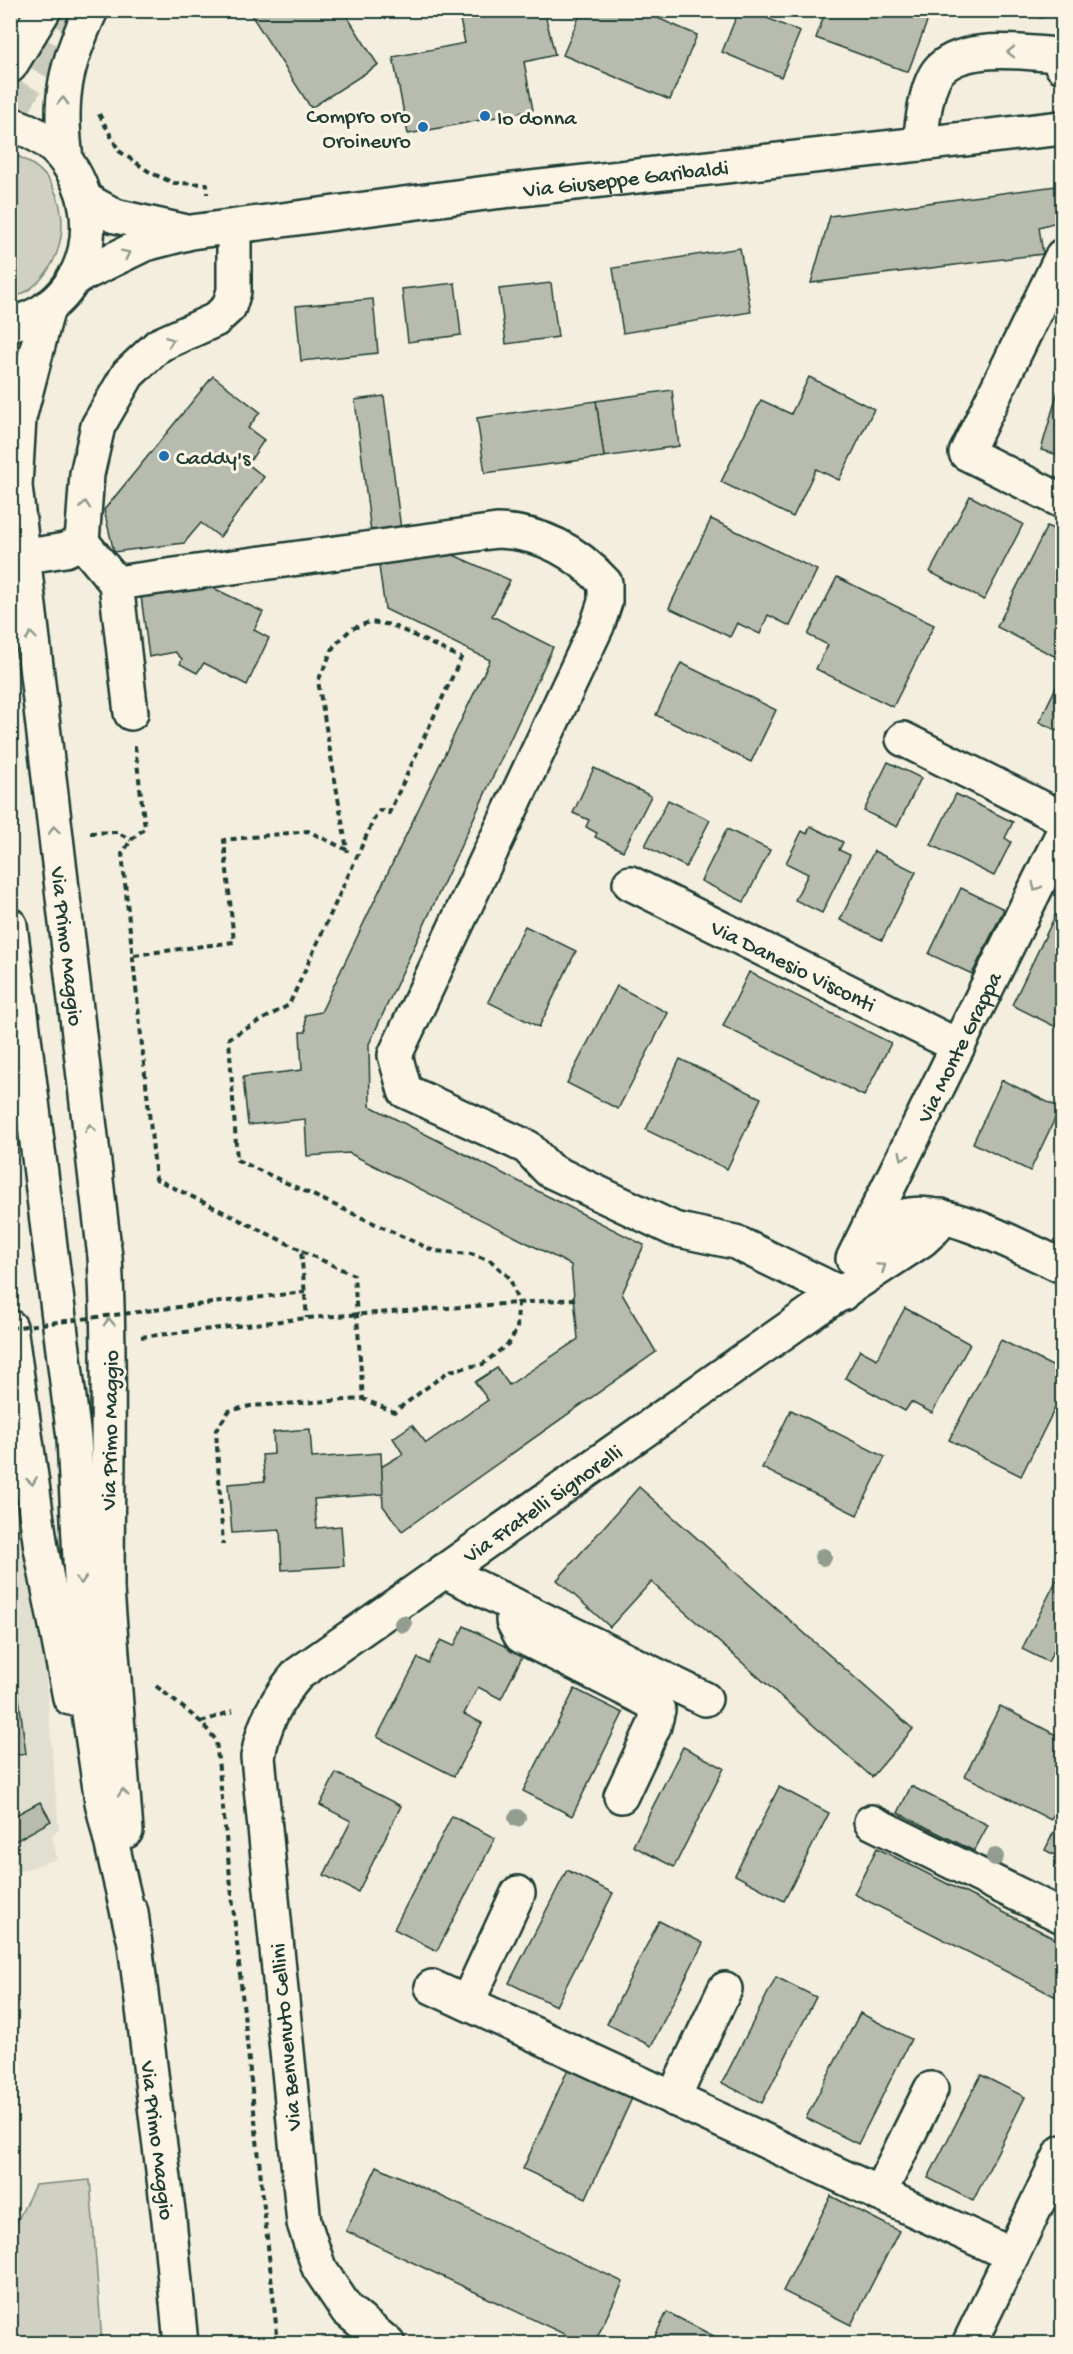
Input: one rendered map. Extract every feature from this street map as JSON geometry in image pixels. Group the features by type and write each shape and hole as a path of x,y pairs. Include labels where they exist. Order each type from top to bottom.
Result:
{"street":[{"path":"10,66 44,10"},
{"path":"66,159 62,130 64,88 69,62 91,10"},
{"path":"920,144 923,108 939,69 967,54 1016,52 1056,56 1062,66"},
{"path":"10,124 24,128 47,141 66,159 78,178 86,200 89,227 84,254 73,279 48,307 21,322 10,324"},
{"name":"Via Giuseppe Garibaldi","path":"73,279 145,244 190,232 486,193 1062,128"},
{"name":"Via Giuseppe Garibaldi","path":"86,200 115,216 190,232"},
{"path":"131,712 116,583 82,542 87,474 98,426 128,374 159,345 191,333 215,320 229,307 234,291 234,228"},
{"path":"1062,256 966,453 1062,501"},
{"name":"Via Primo Maggio","path":"48,307 19,418 15,486 21,558 105,1257 110,1358 107,1412 107,1590 133,1935 169,2219 181,2343"},
{"path":"116,583 496,531 522,532 567,550 589,565 605,583 605,602 597,626 395,1055 405,1091 526,1147 549,1170 674,1228 735,1242 829,1298"},
{"path":"21,558 65,550 82,542"},
{"path":"903,739 1062,818"},
{"name":"Via Monte Grappa","path":"853,1259 1062,835"},
{"name":"Via Danesio Visconti","path":"630,883 957,1046"},
{"name":"Via Primo Maggio","path":"10,925 74,1438 87,1700 97,1773 133,1935"},
{"name":"Via Fratelli Signorelli","path":"829,1298 853,1259 896,1220 917,1215 941,1216 995,1236 1062,1266"},
{"name":"Via Fratelli Signorelli","path":"276,1703 298,1674 829,1298 922,1240 935,1228 941,1216"},
{"name":"Via Primo Maggio","path":"10,1327 17,1435 72,1708 97,1773"},
{"name":"Via Primo Maggio","path":"74,1438 107,1590"},
{"path":"10,1520 22,1527 41,1548"},
{"path":"444,1571 705,1699"},
{"path":"514,1605 513,1621 521,1636 653,1703 658,1710 654,1726 621,1796"},
{"name":"Via Benvenuto Cellini","path":"276,1703 261,1734 258,1756 304,2223 319,2268 347,2310 388,2343"},
{"path":"871,1822 1062,1916"},
{"path":"467,2003 518,1893"},
{"path":"432,1988 1012,2255"},
{"path":"673,2099 725,1989"},
{"path":"879,2194 931,2089"},
{"path":"969,2343 1062,2152"}],"path":[{"path":"98,112 120,151 151,173 174,183 207,184 207,195"},
{"path":"134,955 234,942 224,840 308,831 346,850 318,681 334,646 351,628 369,621 392,625 461,658 389,813 380,810 375,818 289,1005 229,1038 237,1160 434,1251 471,1254 491,1261 510,1278 518,1303 517,1329 509,1343 483,1364 449,1371 394,1412 363,1399 250,1406 229,1411 216,1430 223,1545"},
{"path":"131,712 145,828 130,840 122,854 156,1179 354,1275 363,1399"},
{"path":"85,833 117,832 130,840"},
{"path":"301,1250 307,1318"},
{"path":"10,1327 305,1292"},
{"path":"129,1338 307,1318 574,1299"},
{"path":"156,1686 201,1722 216,1740 279,2343"},
{"path":"201,1722 234,1710"}],"shaded area":[{"path":"10,152 26,160 48,179 57,196 62,231 51,265 41,279 28,291 11,299"},
{"path":"10,1316 23,1423 59,1830 52,1835 57,1859 11,1874"},
{"path":"90,2180 102,2343 11,2343 11,2234 35,2185"}],"building":[{"path":"248,10 343,10 378,65 311,108"},
{"path":"458,10 544,10 555,55 524,62 533,110 408,134 393,57 465,43"},
{"path":"582,10 639,10 697,35 670,100 563,55"},
{"path":"739,10 748,10 800,32 781,77 722,52"},
{"path":"826,10 921,10 930,14 908,72 816,38"},
{"path":"1023,10 1062,10 1062,14 1040,18"},
{"path":"1056,186 1060,221 1039,227 1043,254 811,283 830,216"},
{"path":"740,248 751,312 623,333 613,268"},
{"path":"455,283 461,335 408,342 402,289"},
{"path":"551,283 558,337 506,344 499,289"},
{"path":"373,299 378,353 301,361 296,306"},
{"path":"213,376 260,412 248,428 264,440 248,464 264,477 220,537 201,523 184,543 114,552 104,510"},
{"path":"809,377 874,409 839,480 816,469 793,517 721,482 761,400 791,414"},
{"path":"672,390 679,446 604,457 596,401"},
{"path":"1058,391 1062,392 1062,456 1041,450"},
{"path":"384,396 401,530 371,533 355,400"},
{"path":"596,401 604,457 485,473 477,418"},
{"path":"970,496 1023,524 984,600 930,572"},
{"path":"711,519 817,570 790,626 768,615 760,634 737,623 730,637 669,608"},
{"path":"1047,526 1062,533 1062,660 997,627"},
{"path":"442,550 510,580 492,616 553,647 369,1044 370,1106 644,1245 622,1294 656,1352 402,1531 383,1506 381,1467 403,1454 393,1438 412,1425 426,1443 488,1400 475,1382 497,1368 509,1385 578,1339 571,1265 349,1153 307,1156 305,1119 248,1125 243,1077 302,1070 300,1032 306,1032 305,1015 321,1012 490,660 385,609 378,559"},
{"path":"837,577 934,625 893,707 816,669 828,645 808,635"},
{"path":"205,584 263,612 254,630 269,638 247,685 204,663 197,673 180,664 182,659 175,652 149,657 141,596"},
{"path":"681,663 776,710 751,762 656,715"},
{"path":"1062,678 1062,733 1039,722"},
{"path":"888,762 921,778 897,827 864,811"},
{"path":"594,768 651,796 623,851 595,837 597,833 586,827 589,820 573,813"},
{"path":"956,794 1013,822 1005,838 1011,842 994,876 931,845"},
{"path":"668,800 710,820 686,867 645,846"},
{"path":"810,826 843,842 839,850 850,855 822,913 795,900 808,874 786,863 802,831 807,834"},
{"path":"727,829 770,850 744,902 701,881"},
{"path":"874,851 916,872 882,940 840,920"},
{"path":"961,888 1004,909 972,974 929,954"},
{"path":"1055,916 1062,919 1062,1030 1012,1005"},
{"path":"525,926 576,951 539,1027 488,1002"},
{"path":"749,972 891,1043 864,1096 723,1026"},
{"path":"617,986 668,1013 618,1109 567,1083"},
{"path":"680,1059 761,1098 727,1169 646,1130"},
{"path":"1002,1080 1060,1108 1030,1171 973,1143"},
{"path":"905,1308 970,1344 932,1413 911,1402 905,1411 845,1378 860,1350 877,1359"},
{"path":"1001,1340 1062,1371 1062,1394 1021,1476 949,1440"},
{"path":"791,1410 885,1457 857,1515 762,1468"},
{"path":"310,1429 312,1458 381,1453 383,1494 314,1499 317,1528 341,1526 344,1566 282,1570 280,1530 232,1533 228,1484 265,1481 262,1455 274,1454 273,1432"},
{"path":"639,1487 913,1729 872,1777 651,1582 610,1627 557,1580"},
{"path":"1062,1569 1062,1634 1048,1662 1022,1649"},
{"path":"10,1624 26,1754 10,1756"},
{"path":"464,1626 523,1655 501,1699 478,1687 464,1714 482,1723 454,1776 377,1737 418,1658 428,1663 441,1640 454,1646"},
{"path":"575,1689 623,1713 572,1816 523,1791"},
{"path":"1000,1706 1062,1738 1062,1798 1051,1820 965,1776"},
{"path":"683,1747 724,1768 674,1867 633,1846"},
{"path":"336,1773 401,1806 358,1892 324,1875 351,1821 320,1805"},
{"path":"911,1786 988,1825 974,1851 898,1813"},
{"path":"779,1787 829,1813 784,1901 735,1875"},
{"path":"40,1802 51,1821 10,1844 10,1818"},
{"path":"1062,1815 1062,1859 1045,1850"},
{"path":"452,1816 495,1838 437,1951 394,1929"},
{"path":"877,1848 1062,1942 1062,2000 854,1894"},
{"path":"567,1870 613,1893 556,2006 509,1983"},
{"path":"659,1921 703,1943 651,2046 607,2024"},
{"path":"776,1977 816,1997 762,2103 722,2083"},
{"path":"860,2013 911,2039 858,2144 806,2118"},
{"path":"569,2067 633,2096 586,2198 523,2169"},
{"path":"981,2075 1025,2097 973,2201 928,2178"},
{"path":"377,2166 623,2282 594,2344 585,2344 346,2231"},
{"path":"831,2196 899,2231 851,2325 783,2291"},
{"path":"667,2312 729,2344 651,2344"}],"tunnel":[{"path":"10,113 66,10"}],"place":[{"name":"Io donna","path":"485,116"},
{"name":"Compro oro Oroineuro","path":"423,127"},
{"name":"Caddy's","path":"164,456"}]}
